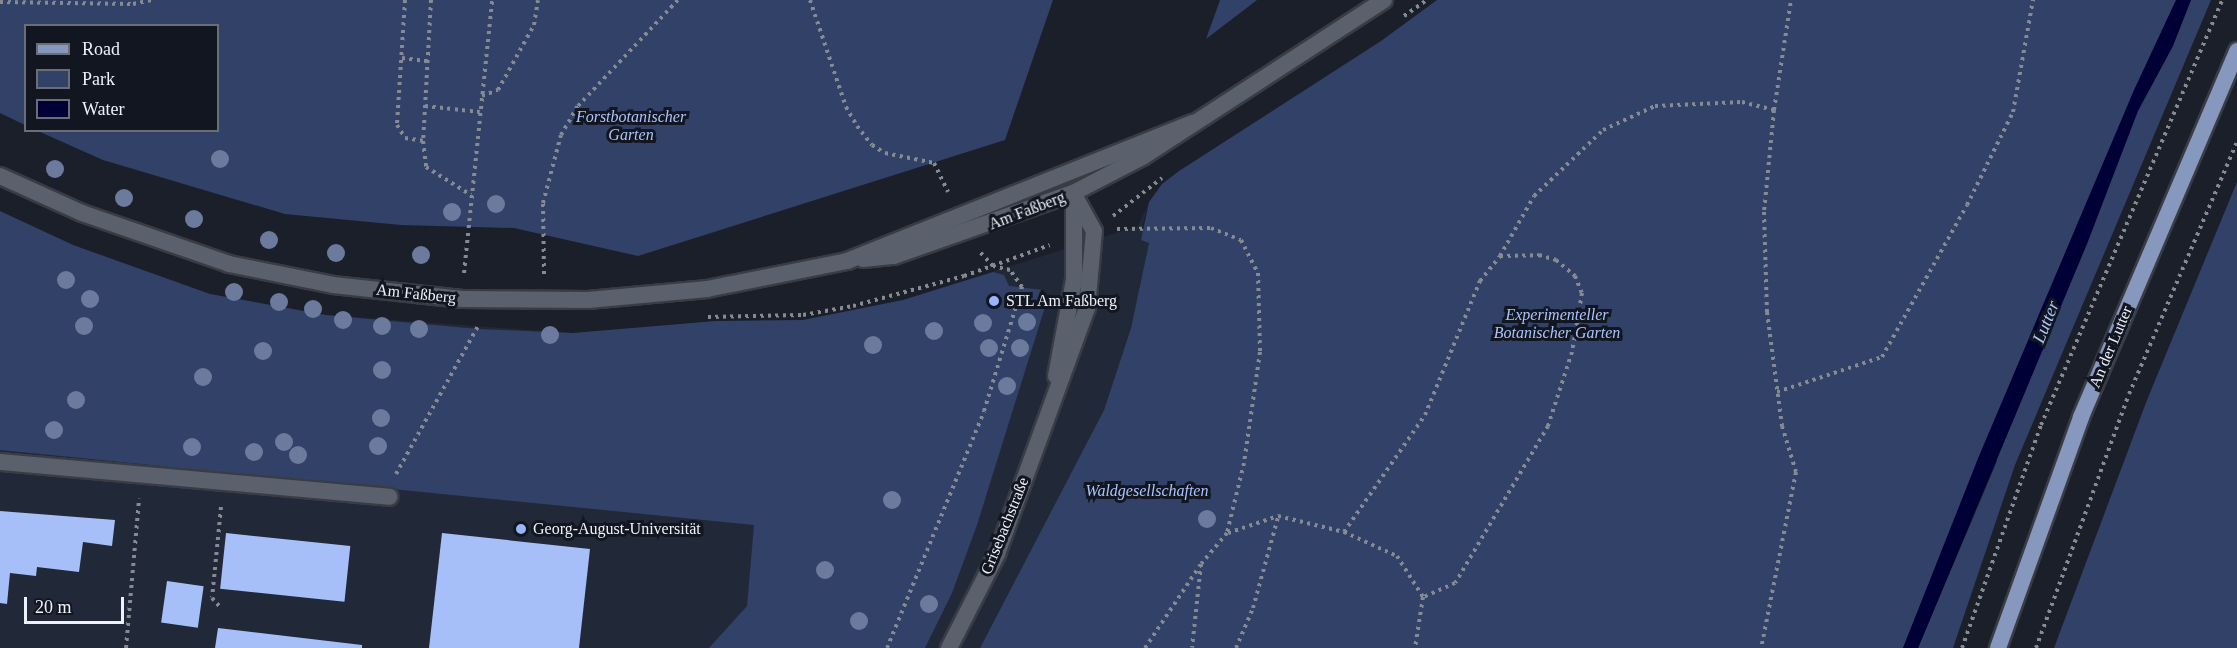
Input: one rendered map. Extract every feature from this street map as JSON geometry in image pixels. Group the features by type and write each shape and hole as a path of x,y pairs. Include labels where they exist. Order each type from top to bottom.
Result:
{"main road":[{"name":"An der Lutter","path":"1998,648 2081,417 2237,51"}],"street":[{"name":"Am Faßberg","path":"847,261 894,256 1073,193 1144,156 1384,0"},
{"name":"Am Faßberg","path":"0,176 82,213 229,264 333,285 462,300 544,301 633,298 707,289 812,271 847,261 1067,176 1192,123"},
{"path":"1067,176 1073,193 1094,231"},
{"name":"Grisebachstraße","path":"1053,401 1074,280 1076,235 1073,193"},
{"name":"Grisebachstraße","path":"950,648 997,554 1087,308 1094,231"},
{"path":"0,462 390,497"}],"path":[{"path":"0,3 108,4 152,0"},
{"path":"405,0 397,125 405,138 423,141"},
{"path":"431,0 423,141 426,167 471,195"},
{"path":"464,282 492,0"},
{"path":"482,96 498,90 534,25 538,0"},
{"path":"544,301 543,203 561,135 578,106 678,0"},
{"path":"810,0 846,107 857,126 872,145 885,153 934,163 940,171"},
{"path":"1761,648 1796,472 1777,392 1767,312 1764,212 1774,110 1791,0"},
{"path":"1777,392 1882,357 1967,205 2013,112 2033,0"},
{"path":"1962,648 2041,425 2222,0"},
{"path":"401,58 428,62"},
{"path":"1344,532 1425,415 1480,281 1500,256 1534,196 1603,130 1655,106 1742,102 1774,110"},
{"path":"425,106 480,112"},
{"path":"2036,648 2129,394 2237,142"},
{"path":"1094,231 1211,228 1241,240 1258,273 1260,352 1244,463 1227,533 1201,564 1144,648"},
{"path":"705,318 803,315 853,306 964,276 1076,235"},
{"path":"1423,597 1455,583 1548,426 1572,352 1582,293 1575,276 1556,261 1539,255 1500,256"},
{"path":"887,648 984,411 1022,287"},
{"path":"396,473 479,324"},
{"path":"126,648 142,475"},
{"path":"222,609 213,598 224,482"},
{"path":"1227,533 1278,516 1344,532 1397,556 1423,597 1415,648"},
{"path":"1236,648 1253,608 1278,516"},
{"path":"1192,648 1201,564"}],"shaded area":[{"name":"Georg-August-Universität","path":"1149,202 1142,227 1149,243 1131,328 1104,410 980,648 0,648 0,211 73,245 210,294 326,315 573,333 716,321 803,320 903,300 1138,226"}],"green space":[{"name":"Forstbotanischer Garten","path":"0,0 1053,0 1005,140 638,256 514,228 401,225 285,214 103,160 40,132 219,132 219,24 24,24 24,125 0,113"},
{"path":"1220,0 1257,0 1206,39"},
{"name":"Experimenteller Botanischer Garten","path":"1437,0 2211,0 2015,465 1953,648 1918,648 1997,461 1980,456 1903,648 980,648 1104,410 1131,328 1149,243 1141,240 1149,202 1162,184 1179,171 1381,41"},
{"path":"2237,182 2237,648 2054,648 2147,400"},
{"path":"0,211 73,245 210,294 326,315 478,329 573,333 716,321 803,320 903,300 993,272 1004,275 1009,286 1043,290 1045,307 977,525 952,593 925,648 709,648 747,606 754,525 0,450"}],"water":[{"name":"Lutter","path":"2176,0 2191,0 2173,46 2138,111 2087,244 1918,648 1903,648 1979,456 2134,90"}],"building":[{"name":"STL Am Faßberg","path":"991,295 999,296 998,306 990,305"},
{"path":"0,511 115,520 112,546 83,542 79,572 37,567 36,576 10,573 7,604 0,603"},
{"path":"226,533 350,546 344,602 220,589"},
{"path":"442,533 590,549 579,648 429,648"},
{"path":"167,581 204,586 198,628 161,623"},
{"path":"218,628 362,645 362,648 215,648"}],"place":[{"name":"STL Am Faßberg","path":"994,301"},
{"name":"Georg-August-Universität","path":"521,529"}],"park label":[{"name":"Waldgesellschaften","path":"1147,491"}]}
